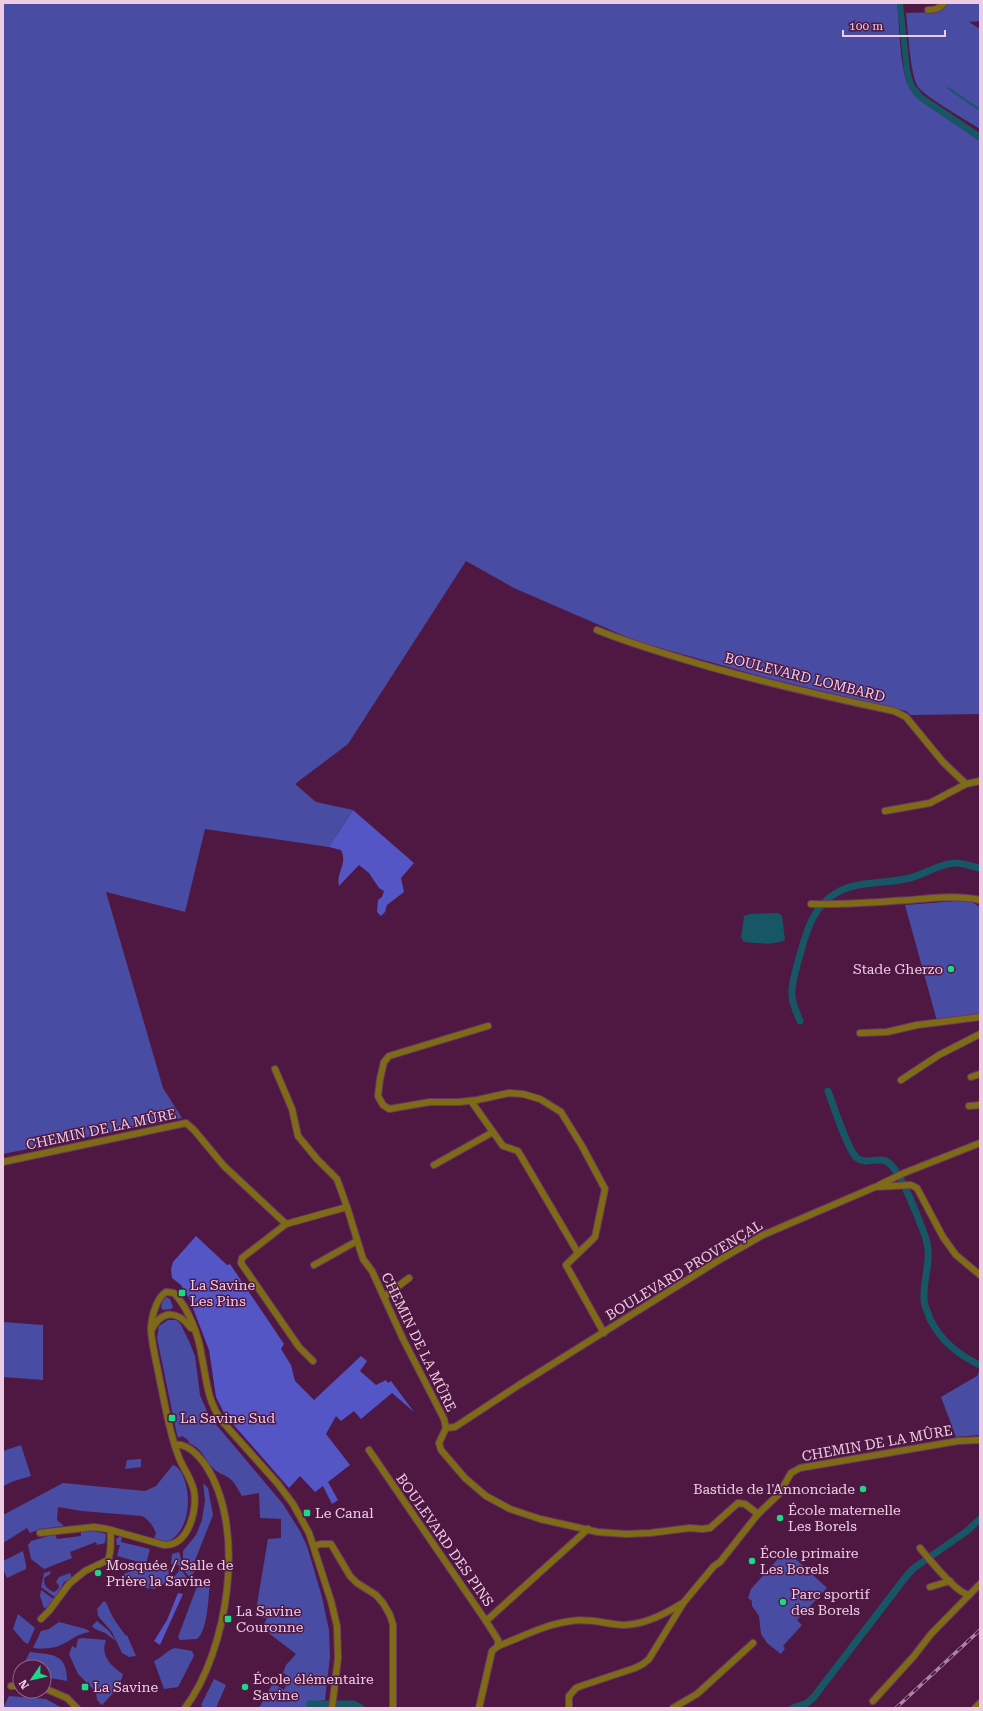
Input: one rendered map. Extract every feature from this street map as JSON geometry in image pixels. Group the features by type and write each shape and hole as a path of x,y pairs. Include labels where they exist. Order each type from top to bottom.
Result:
{"street":[{"path":"928,10 940,8 944,3"},
{"name":"BOULEVARD LOMBARD","path":"597,630 632,644 739,675 814,694 894,711 906,716 943,762 966,784"},
{"path":"885,811 930,803 966,784 980,781"},
{"path":"811,904 969,897 980,900"},
{"path":"860,1033 887,1032 917,1025 980,1017"},
{"path":"488,1026 389,1056 384,1062 378,1096 383,1105 389,1108 430,1102 470,1101 509,1093 523,1094 540,1099 561,1112 605,1188 595,1238 569,1260 566,1265 604,1333"},
{"path":"901,1080 939,1055 980,1034"},
{"name":"CHEMIN DE LA MÛRE","path":"275,1069 292,1109 298,1136 317,1160 337,1179 362,1259 372,1271 403,1340 444,1419 446,1428 439,1444 441,1450 477,1490 510,1509 598,1532 650,1534 690,1528 710,1528 734,1506 742,1503 758,1514 779,1494 791,1473 800,1468 958,1441 980,1440"},
{"path":"971,1077 980,1074"},
{"path":"470,1101 503,1146 518,1151 578,1253"},
{"path":"969,1106 980,1105"},
{"name":"CHEMIN DE LA MÛRE","path":"3,1162 186,1123 194,1130 224,1166 286,1224"},
{"path":"434,1165 493,1132"},
{"path":"875,1187 892,1178 980,1143"},
{"name":"BOULEVARD PROVENÇAL","path":"446,1428 455,1427 519,1385 716,1262 763,1235 875,1187 911,1185 917,1188 943,1237 956,1255 980,1275"},
{"path":"313,1361 299,1347 241,1264 242,1258 286,1224 346,1207"},
{"path":"314,1265 357,1241"},
{"path":"384,1297 409,1278"},
{"path":"40,1533 94,1527 111,1530 164,1545 171,1545 181,1538 191,1521 194,1502 190,1480 178,1455 168,1419 151,1330 153,1315 162,1294 170,1291 174,1293 178,1297 190,1318 202,1358 208,1396 214,1409 221,1420 278,1484 293,1504 303,1520 314,1546 337,1626 338,1658 332,1708"},
{"path":"151,1330 163,1316 173,1314 182,1318 195,1334"},
{"path":"175,1445 184,1446 195,1454 210,1473 218,1490 228,1540 226,1605 219,1634 203,1680 185,1708"},
{"name":"BOULEVARD DES PINS","path":"369,1450 486,1621 498,1640 498,1646"},
{"path":"569,1708 568,1699 572,1692 581,1686 643,1664 652,1653 684,1602 714,1566 720,1562 758,1514"},
{"path":"40,1619 46,1615 70,1584 85,1571 108,1560 110,1556 111,1530"},
{"path":"486,1621 588,1530"},
{"path":"314,1546 331,1544 350,1576 357,1583 376,1595 390,1615 393,1625 393,1708"},
{"path":"920,1548 930,1561 950,1581 965,1594 969,1595"},
{"path":"930,1587 950,1581"},
{"path":"873,1701 914,1656 931,1634 980,1584"},
{"path":"479,1708 492,1650 498,1646 556,1624 572,1620 590,1620 624,1625 636,1624 672,1609 684,1602"},
{"path":"673,1708 697,1694 753,1644"},
{"path":"52,1691 68,1698 77,1708"},
{"path":"975,1708 980,1703"}],"shaded area":[{"path":"3,3 897,3 900,47 906,81 910,89 918,99 980,141 980,714 911,715 906,711 767,678 636,641 514,588 466,561 348,744 295,784 316,802 353,810 329,847 205,829 185,912 106,892 163,1088 182,1118 3,1154"},
{"path":"945,3 980,3 980,21 969,22 980,29 980,129 923,92 915,81 911,63 906,13 939,12"},
{"path":"353,810 414,863 401,878 404,892 387,905 385,912 381,916 377,912 378,900 382,897 384,891 379,888 369,873 359,865 339,886 339,876 343,864 343,855 341,850 329,847"},
{"name":"Stade Gherzo","path":"970,901 980,907 980,1015 937,1021 905,905"},
{"path":"196,1236 227,1265 230,1264 284,1344 281,1349 291,1365 295,1381 314,1400 361,1356 367,1361 360,1371 376,1385 386,1380 388,1383 391,1381 414,1412 392,1393 361,1419 354,1411 341,1421 336,1416 326,1434 350,1465 328,1482 338,1500 332,1504 323,1486 315,1492 300,1476 289,1488 225,1415 216,1397 209,1350 189,1298 181,1285 172,1278 171,1269 173,1262"},
{"path":"166,1297 170,1299 173,1307 171,1309 163,1310 161,1308 163,1300"},
{"path":"168,1320 176,1320 180,1323 189,1341 195,1356 200,1395 209,1416 283,1504 300,1531 307,1546 322,1597 329,1630 330,1657 325,1700 310,1702 310,1708 259,1708 273,1683 284,1690 290,1677 283,1673 286,1665 296,1654 262,1628 267,1618 255,1616 268,1539 281,1538 281,1519 260,1518 259,1493 242,1496 235,1484 215,1470 198,1449 182,1436 179,1438 177,1435 157,1338 159,1326"},
{"path":"3,1322 43,1325 43,1380 3,1377"},
{"path":"980,1369 980,1435 956,1437 941,1397 977,1376"},
{"path":"21,1445 31,1476 3,1486 3,1451"},
{"path":"141,1459 141,1467 125,1469 127,1460"},
{"path":"173,1465 179,1469 183,1476 188,1493 188,1503 185,1522 175,1537 167,1542 154,1538 156,1533 154,1528 149,1521 142,1516 82,1511 58,1507 57,1520 64,1526 40,1529 30,1533 27,1528 3,1543 3,1515 63,1483 145,1491 156,1486"},
{"path":"203,1483 208,1488 213,1515 192,1568 196,1570 190,1577 183,1570 183,1551 196,1535 202,1520 205,1500"},
{"path":"94,1531 106,1534 105,1543 97,1545 96,1542 70,1552 72,1558 44,1569 31,1559 28,1545 31,1541 55,1534 57,1539 81,1536 81,1532"},
{"path":"120,1536 122,1537 121,1542 150,1549 146,1564 117,1556 120,1545 117,1545 116,1539"},
{"name":"Parc sportif des Borels","path":"786,1550 827,1588 797,1620 802,1625 783,1646 785,1648 781,1654 767,1643 761,1634 759,1616 752,1606 752,1601 748,1598 751,1589"},
{"path":"23,1551 26,1569 7,1578 3,1569 3,1561"},
{"path":"179,1552 183,1571 188,1579 170,1587 167,1582 154,1589 148,1589 132,1578 123,1576 124,1574 149,1563 154,1565 156,1563 168,1566 169,1575 175,1576 179,1571 179,1565 171,1564 172,1554"},
{"path":"51,1571 50,1574 44,1578 44,1581 46,1587 54,1592 59,1586 56,1582 59,1577 70,1573 72,1578 64,1582 56,1598 41,1587 44,1573"},
{"path":"199,1581 210,1584 207,1613 203,1629 201,1635 197,1639 180,1640 178,1637"},
{"path":"41,1590 55,1600 51,1606 44,1608 40,1596"},
{"path":"178,1593 183,1594 160,1645 154,1641 167,1620"},
{"path":"104,1601 112,1617 126,1636 127,1635 136,1656 129,1657 122,1653 112,1632 98,1616 97,1609"},
{"path":"18,1614 35,1628 28,1644 24,1642 13,1629"},
{"path":"97,1621 109,1631 116,1641 92,1626"},
{"path":"59,1622 86,1629 90,1632 58,1646 40,1649 33,1648 41,1631 49,1629"},
{"path":"78,1639 106,1640 104,1651 108,1660 114,1668 123,1674 119,1687 102,1705 97,1700 96,1692 78,1674 69,1654 72,1646 76,1648"},
{"path":"175,1648 192,1651 194,1656 178,1687 164,1689 154,1661"},
{"path":"30,1652 57,1657 64,1665 67,1681 52,1678 52,1659 26,1659"},
{"path":"214,1679 226,1685 216,1708 203,1708 201,1705"},
{"path":"9,1696 12,1696 12,1699 46,1699 62,1708 3,1708"}],"water":[{"path":"897,3 903,3 910,70 914,84 923,95 980,133 980,141 920,101 911,91 907,83 904,70"},
{"path":"778,913 782,916 785,940 770,944 744,942 741,938 744,916 750,914"}],"waterway":[{"path":"948,88 980,110"},
{"path":"800,1021 792,998 793,980 810,924 814,915 827,899 836,893 854,886 910,878 950,863 980,868"},
{"path":"828,1091 853,1154 860,1160 864,1161 886,1161 891,1165 903,1182 927,1242 928,1259 924,1299 925,1307 934,1327 945,1341 957,1352 980,1365"},
{"path":"793,1708 807,1703 813,1698 908,1574 914,1568 967,1531 980,1519"},
{"path":"310,1704 353,1704 361,1708"}],"railway":[{"path":"896,1708 980,1630"}],"place":[{"name":"Stade Gherzo","path":"951,969"},
{"name":"La Savine Les Pins","path":"182,1293"},
{"name":"La Savine Sud","path":"172,1418"},
{"name":"Bastide de l'Annonciade","path":"863,1489"},
{"name":"Le Canal","path":"307,1513"},
{"name":"École maternelle Les Borels","path":"780,1518"},
{"name":"École primaire Les Borels","path":"752,1561"},
{"name":"Mosquée / Salle de Prière la Savine","path":"98,1573"},
{"name":"Parc sportif des Borels","path":"783,1602"},
{"name":"La Savine Couronne","path":"228,1619"},
{"name":"La Savine","path":"85,1687"},
{"name":"École élémentaire Savine","path":"245,1687"}]}
